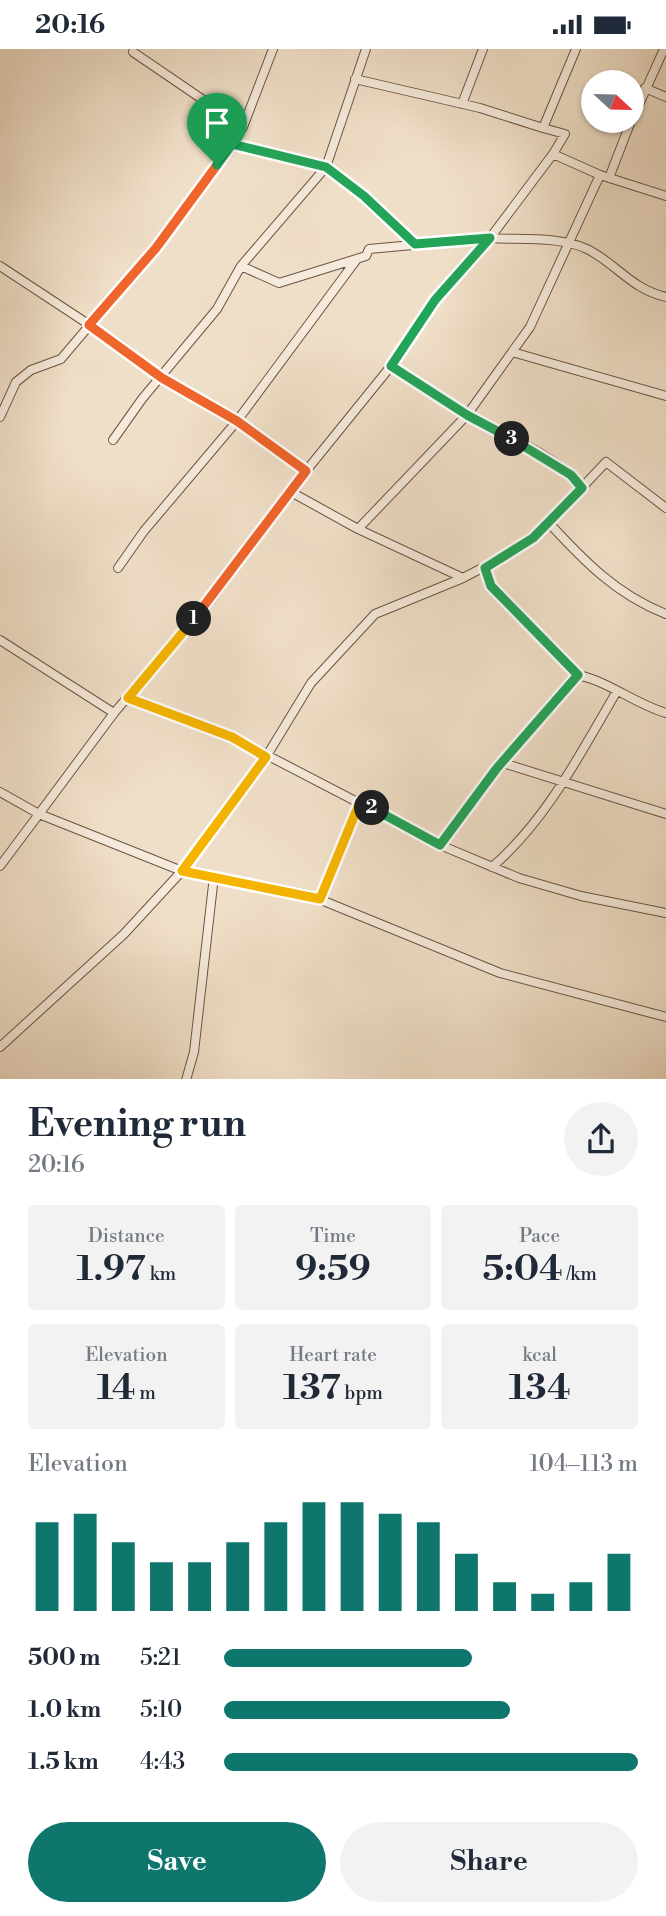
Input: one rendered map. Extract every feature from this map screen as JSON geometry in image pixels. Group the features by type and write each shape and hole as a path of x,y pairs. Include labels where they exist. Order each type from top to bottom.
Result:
{"street":[{"path":"0,417 16,383 32,370 61,359 156,248 243,127 273,49"},
{"path":"113,440 217,309 241,266 326,167 366,49"},
{"path":"462,104 483,49"},
{"path":"543,128 576,49"},
{"path":"664,49 645,88 666,97"},
{"path":"131,50 243,127"},
{"path":"0,866 114,713 211,600 306,471 391,366 435,300 490,238 565,134 462,104 355,79"},
{"path":"609,178 626,133"},
{"path":"232,144 326,167 364,196 415,244"},
{"path":"553,154 600,175 666,196"},
{"path":"358,529 467,415 530,327 600,175"},
{"path":"241,266 279,283 366,256 369,249 490,238 570,244 594,253 633,284 666,297"},
{"path":"118,568 144,531 237,421 357,259"},
{"path":"0,267 89,325 162,378 237,421 306,471"},
{"path":"512,352 666,396"},
{"path":"391,366 467,415 545,458 571,475 582,488"},
{"path":"0,1047 124,934 182,871 266,757 312,683 375,614 485,568 522,547 549,523 606,462 666,508"},
{"path":"291,492 358,529 463,578"},
{"path":"549,523 598,573 622,593 666,614"},
{"path":"485,568 491,586 578,675 596,679 666,713"},
{"path":"0,640 114,713"},
{"path":"440,845 503,763 578,675"},
{"path":"492,867 516,844 563,782 617,691"},
{"path":"128,698 232,737 440,845 492,867 581,896 666,913"},
{"path":"503,763 666,814"},
{"path":"0,792 39,814 182,871 320,899 500,973 666,1017"},
{"path":"320,899 360,802"},
{"path":"186,1079 194,1052 214,876"}],"route":[{"path":"232,144 326,167 364,196 415,244 490,238 435,300 391,366 467,415 545,458 571,475 582,488 533,538 485,568 491,586 578,675 497,768 440,845 360,802 320,899 182,871 266,757 232,737 128,698 211,600 306,471 237,421 162,378 89,325 156,248 217,165 232,144"}]}
